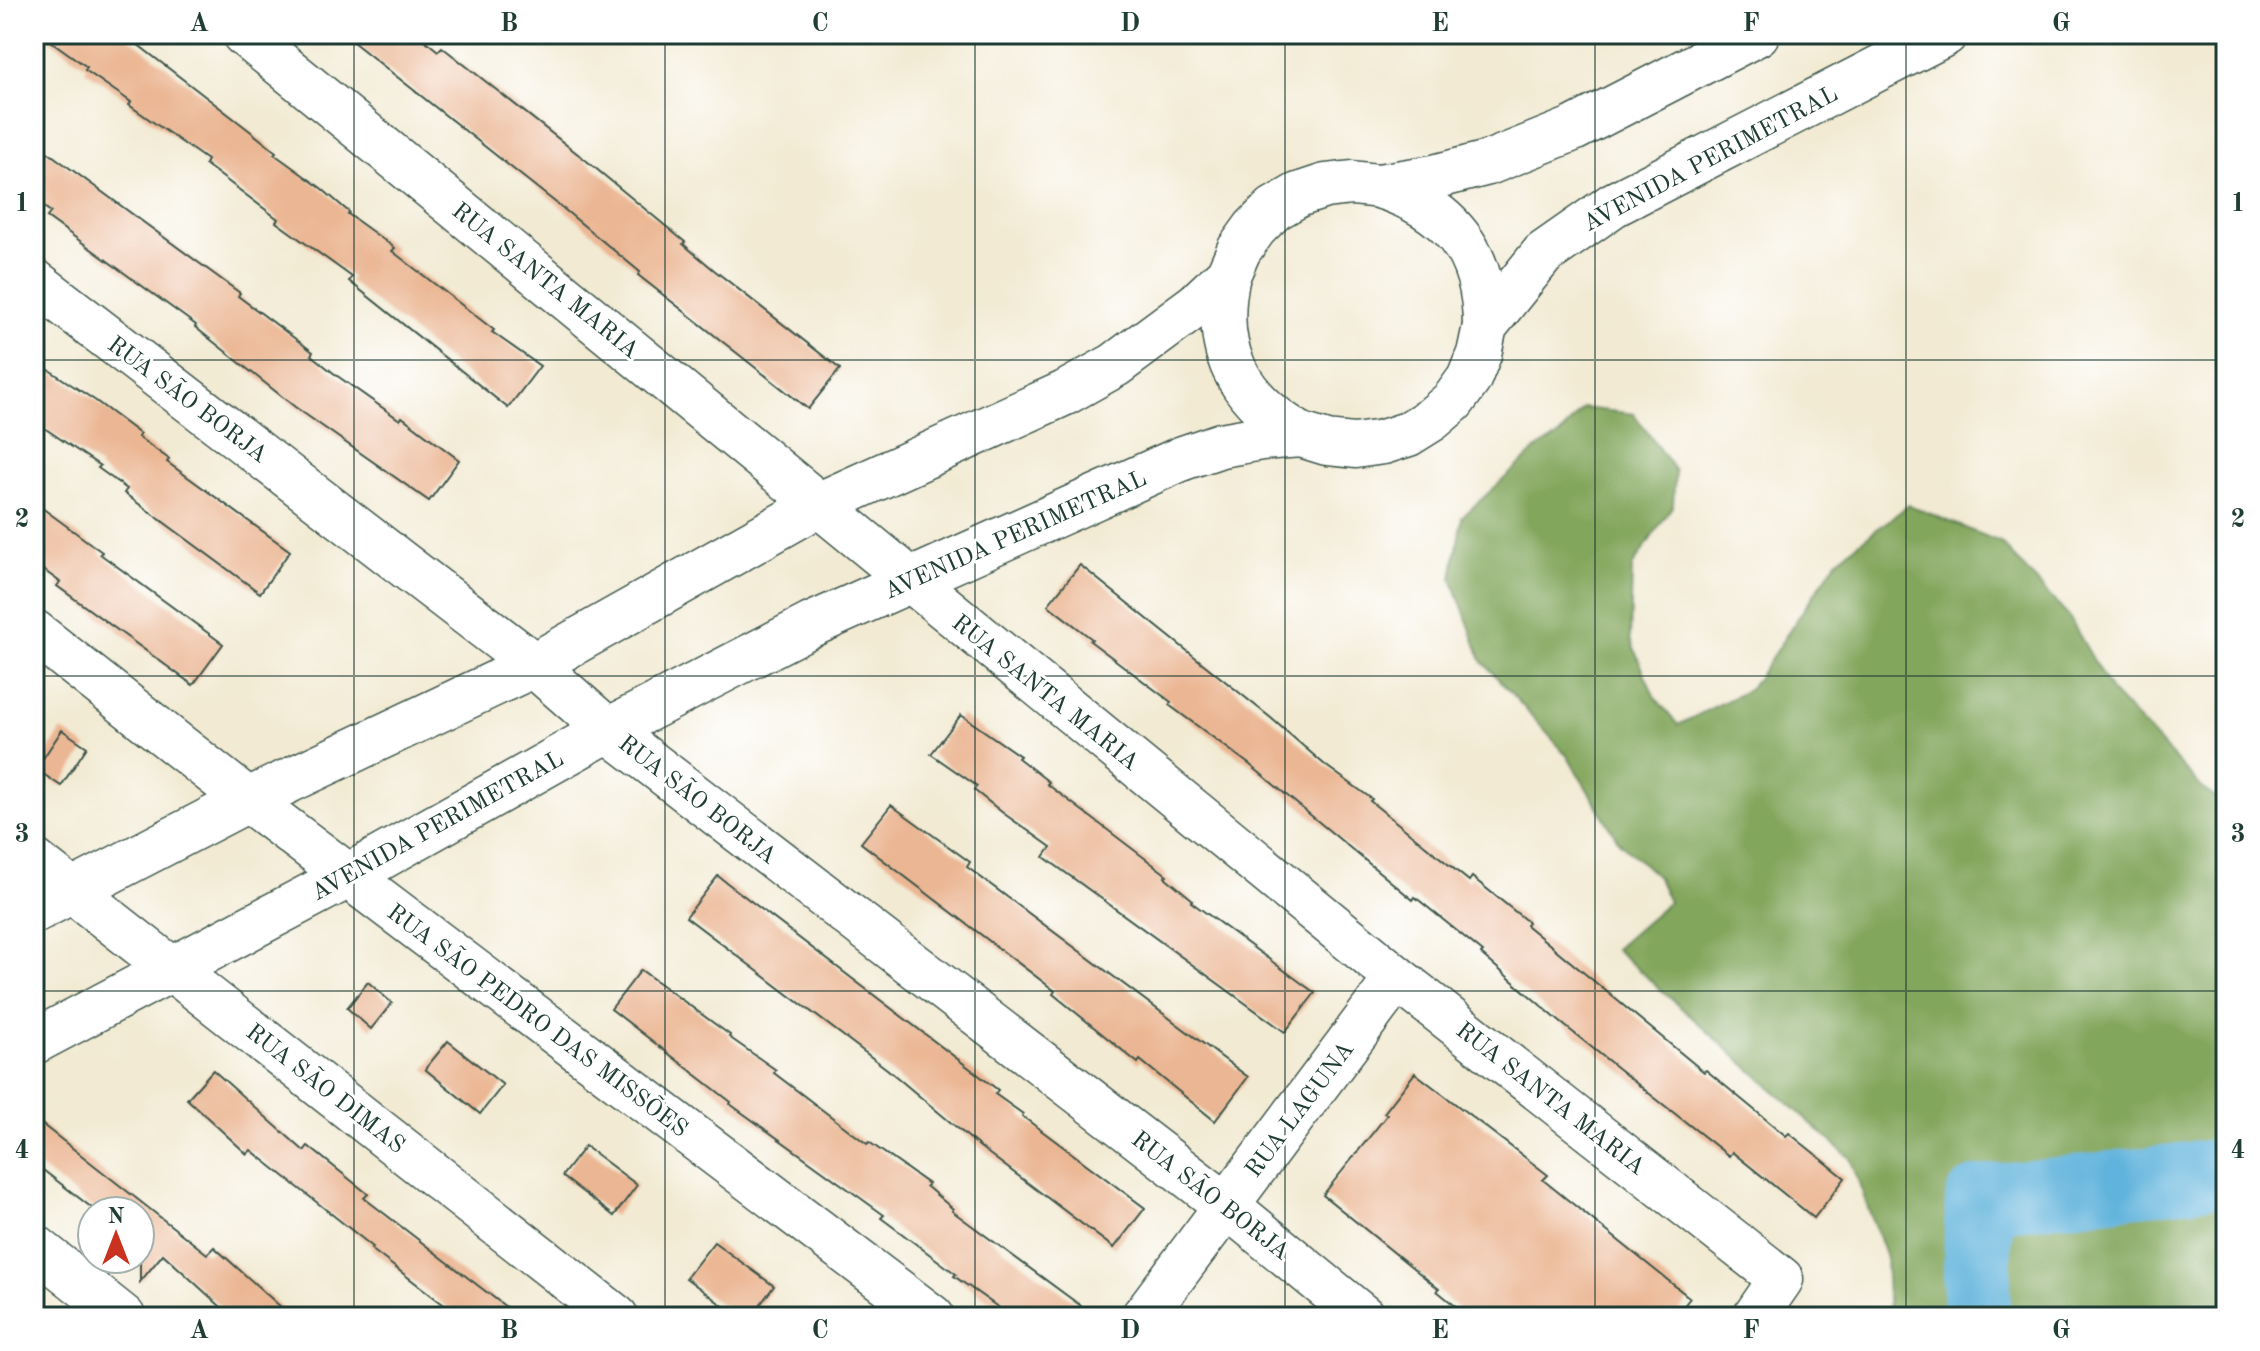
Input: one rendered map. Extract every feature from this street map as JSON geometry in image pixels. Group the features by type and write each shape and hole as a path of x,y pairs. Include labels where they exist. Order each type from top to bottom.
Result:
{"street":[{"name":"RUA SANTA MARIA","path":"244,34 1397,978 1781,1279 1755,1317"},
{"path":"1379,186 1434,177 1531,148 1757,34"},
{"name":"AVENIDA PERIMETRAL","path":"34,1042 348,876 608,730 811,625 1183,458 1221,445 1261,438 1301,435 1327,443 1355,446 1408,434 1453,401 1469,379 1485,326 1543,254 1613,205 1945,34"},
{"path":"1301,435 1256,404 1240,381 1229,356 1223,330 1222,302 1228,275 1239,250 1274,209 1298,195 1325,186 1352,183 1379,186 1406,194 1430,207 1450,225 1479,272 1485,299 1485,326"},
{"path":"34,911 248,800 534,665 820,504 1065,393 1161,333 1228,275"},
{"name":"RUA SÃO BORJA","path":"34,281 534,665 608,730 1226,1205 1363,1317"},
{"name":"RUA SÃO PEDRO DAS MISSÕES","path":"34,632 248,800 932,1317"},
{"name":"RUA SÃO DIMAS","path":"34,861 616,1317"},
{"name":"RUA LAGUNA","path":"1143,1317 1397,978"},
{"path":"34,1246 123,1317"}],"green space":[{"path":"1583,408 1634,414 1675,471 1673,505 1632,567 1630,639 1654,696 1678,725 1750,689 1838,559 1909,505 2000,542 2069,617 2111,691 2204,790 2226,803 2226,1317 1889,1317 1886,1258 1850,1158 1615,949 1669,902 1657,876 1619,842 1566,754 1482,661 1452,579 1462,517 1538,448 1559,436"}],"building":[{"path":"41,34 124,34 321,188 348,214 395,248 392,251 494,330 492,332 540,366 508,408 349,281 352,277 276,222 278,219 205,164 207,160 129,105 131,102"},
{"path":"343,34 417,34 438,51 442,47 588,162 714,270 840,369 808,409 638,275 640,272 565,210"},
{"path":"34,142 240,293 238,296 313,352 311,355 336,375 400,420 402,417 459,460 429,501 295,407 196,325 47,217 51,212 34,200"},
{"path":"34,360 96,401 140,434 138,437 169,459 167,462 290,551 260,593 124,493 127,489 98,468 100,466 34,421"},
{"path":"34,502 223,644 193,685 57,586 60,582 34,563"},
{"path":"1080,565 1325,765 1372,799 1370,801 1469,881 1472,877 1528,922 1526,925 1704,1072 1706,1070 1786,1136 1789,1133 1845,1178 1814,1218 1732,1152 1729,1156 1646,1091 1559,1021 1481,954 1483,952 1415,897 1413,900 1249,764 1169,705 1171,702 1048,605"},
{"path":"961,715 1020,756 1018,758 1049,782 1047,784 1167,875 1165,877 1193,900 1191,902 1315,993 1285,1032 1044,857 1051,847 974,790 977,786 931,754"},
{"path":"62,730 87,747 61,786 36,769"},
{"path":"891,805 970,862 967,867 1248,1077 1215,1121 1053,994 1055,991 861,843"},
{"path":"718,876 998,1090 995,1094 1022,1116 1145,1208 1114,1248 980,1147 887,1069 686,917"},
{"path":"641,970 776,1070 774,1073 867,1144 869,1142 928,1184 926,1186 952,1211 1096,1317 1012,1317 954,1276 956,1274 881,1218 884,1215 730,1104 611,1009"},
{"path":"368,982 392,1003 371,1029 347,1008"},
{"path":"448,1041 503,1085 480,1114 425,1069"},
{"path":"213,1070 304,1151 308,1146 368,1194 364,1198 519,1317 460,1317 371,1249 373,1247 251,1150 247,1154 187,1099"},
{"path":"1415,1073 1548,1175 1543,1180 1690,1298 1675,1317 1469,1317 1323,1195 1387,1115 1384,1113"},
{"path":"34,1118 132,1195 76,1196 34,1163"},
{"path":"585,1146 637,1185 614,1216 562,1176"},
{"path":"156,1214 207,1254 214,1247 292,1317 232,1317 163,1254 156,1263"},
{"path":"714,1242 774,1286 751,1317 738,1317 686,1278"}],"waterway":[{"path":"1976,1317 1979,1200 2226,1172"}]}
